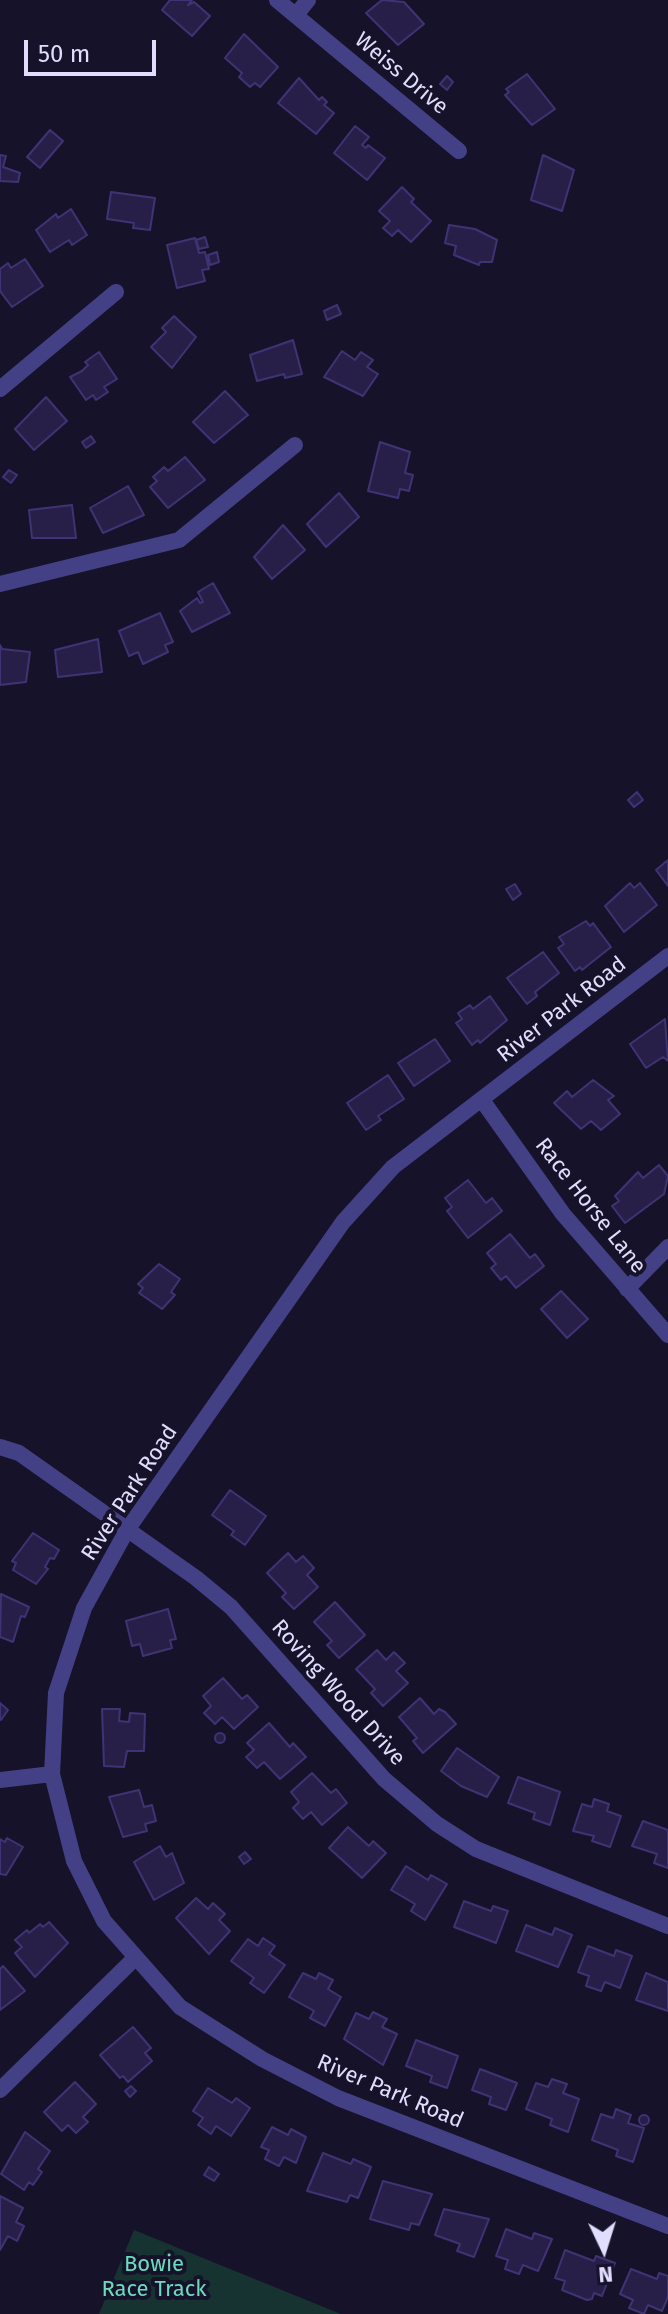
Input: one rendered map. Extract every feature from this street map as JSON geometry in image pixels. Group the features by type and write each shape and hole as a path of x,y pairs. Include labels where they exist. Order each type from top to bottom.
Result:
{"street":[{"name":"Weiss Drive","path":"277,0 459,151"},
{"path":"296,15 308,0"},
{"path":"0,389 116,292"},
{"path":"0,584 179,540 295,445"},
{"name":"River Park Road","path":"668,956 393,1167 343,1222 127,1530 84,1608 56,1693 52,1774 74,1861 104,1921 134,1959 180,2007 262,2059 325,2092 668,2226"},
{"name":"Race Horse Lane","path":"482,1100 563,1214 668,1335"},
{"path":"627,1289 668,1247"},
{"name":"Roving Wood Drive","path":"0,1447 19,1453 231,1607 384,1779 437,1824 476,1849 668,1926"},
{"path":"0,1780 52,1774"},
{"path":"0,2090 134,1959"}],"green space":[{"name":"Bowie Race Track","path":"134,2230 341,2314 99,2314"}],"building":[{"path":"170,0 192,0 188,5 194,2 210,16 192,36 162,10"},
{"path":"382,0 404,2 424,24 398,45 366,13"},
{"path":"244,34 278,67 260,87 255,83 250,87 239,77 242,73 225,58"},
{"path":"527,74 555,109 532,125 505,95 509,92 506,89"},
{"path":"447,76 453,82 447,90 440,84"},
{"path":"299,78 319,100 322,97 327,102 324,105 334,113 316,134 278,103"},
{"path":"355,126 369,137 362,145 366,148 368,145 385,158 367,180 334,153"},
{"path":"50,130 63,141 40,168 27,157"},
{"path":"0,155 6,156 3,167 20,173 18,182 0,181"},
{"path":"543,155 574,170 562,211 531,200"},
{"path":"402,187 414,199 411,202 431,221 411,242 398,230 392,236 383,228 390,221 379,211"},
{"path":"111,192 155,198 150,230 133,228 134,223 107,219"},
{"path":"71,209 87,235 72,245 69,240 50,252 36,230 56,214 58,218"},
{"path":"449,225 475,229 497,240 492,262 480,262 479,265 454,255 456,246 445,243"},
{"path":"205,237 208,247 199,249 196,240"},
{"path":"195,238 199,253 205,252 209,269 202,270 205,281 177,288 167,245"},
{"path":"217,252 219,262 210,265 208,255"},
{"path":"25,259 43,286 12,307 0,291 0,269 8,263 11,268"},
{"path":"337,305 341,314 327,320 324,311"},
{"path":"174,316 196,337 172,368 151,347 166,332 162,328"},
{"path":"293,340 302,374 285,378 284,374 257,381 250,355"},
{"path":"342,351 355,360 361,352 373,360 367,367 378,374 363,396 324,377"},
{"path":"99,352 117,379 104,387 108,392 96,400 93,395 86,400 70,377 82,371 88,365 85,362"},
{"path":"225,391 248,415 214,443 193,422"},
{"path":"46,397 67,421 34,450 15,429"},
{"path":"91,436 95,442 86,448 82,442"},
{"path":"380,442 410,452 405,473 413,475 409,491 400,489 398,498 368,491"},
{"path":"185,457 205,480 168,508 150,487 157,481 153,477 164,467 168,471"},
{"path":"9,470 17,475 11,483 3,477"},
{"path":"128,486 144,515 103,533 90,508"},
{"path":"339,493 359,517 326,547 307,524"},
{"path":"72,505 76,538 32,538 29,510"},
{"path":"283,525 305,550 272,579 254,557"},
{"path":"213,583 230,613 192,632 180,611 197,598 200,603 203,602 198,592"},
{"path":"160,613 173,642 165,645 168,652 143,664 138,652 129,656 119,631"},
{"path":"98,639 102,672 58,677 55,650"},
{"path":"0,645 2,649 30,652 26,682 0,685"},
{"path":"637,792 643,800 634,807 628,800"},
{"path":"668,860 668,886 656,870"},
{"path":"630,883 634,888 640,883 657,905 624,932 605,906"},
{"path":"515,884 521,894 513,900 506,889"},
{"path":"586,921 590,926 593,923 611,947 582,970 580,967 575,971 558,948 564,944 559,937"},
{"path":"543,952 559,973 535,992 537,996 527,1004 507,978"},
{"path":"490,996 507,1020 480,1043 478,1040 472,1045 456,1023 462,1019 458,1013 470,1005 473,1009"},
{"path":"665,1019 668,1061 663,1057 646,1068 630,1044"},
{"path":"435,1039 450,1061 414,1086 398,1063"},
{"path":"388,1075 404,1099 378,1116 381,1120 366,1130 347,1103"},
{"path":"593,1080 614,1096 608,1100 620,1114 601,1130 591,1121 581,1129 554,1103 567,1091 572,1097"},
{"path":"659,1165 668,1176 664,1194 625,1223 612,1206 619,1201 615,1196 638,1172 643,1178"},
{"path":"468,1180 486,1203 492,1198 502,1211 468,1238 447,1211 452,1207 445,1198"},
{"path":"510,1234 530,1258 535,1254 544,1266 516,1288 506,1276 501,1280 491,1268 496,1264 487,1253"},
{"path":"159,1264 180,1279 171,1292 175,1295 162,1309 139,1293 143,1288 138,1284"},
{"path":"561,1291 588,1319 567,1338 541,1309"},
{"path":"230,1490 266,1516 245,1545 231,1535 234,1531 212,1515"},
{"path":"33,1533 59,1550 54,1559 50,1558 45,1567 48,1569 36,1584 13,1570 16,1563 12,1561"},
{"path":"288,1553 296,1562 303,1556 314,1568 307,1575 318,1587 294,1609 282,1597 286,1593 267,1573"},
{"path":"1,1594 29,1607 25,1617 21,1616 13,1642 0,1637"},
{"path":"335,1602 365,1635 339,1658 327,1645 332,1641 314,1622"},
{"path":"168,1609 176,1639 170,1640 172,1648 143,1656 140,1644 132,1646 126,1621"},
{"path":"377,1650 386,1660 394,1652 405,1663 396,1671 408,1683 383,1706 371,1693 375,1689 356,1669"},
{"path":"223,1678 242,1699 247,1695 258,1707 234,1729 222,1717 215,1724 204,1713 211,1706 203,1696"},
{"path":"420,1698 434,1714 439,1709 456,1724 423,1753 413,1741 417,1738 399,1717"},
{"path":"0,1703 8,1710 1,1720 0,1718"},
{"path":"102,1709 120,1709 119,1721 129,1722 130,1713 145,1714 144,1751 127,1751 124,1767 104,1766"},
{"path":"269,1723 290,1747 293,1743 306,1757 280,1779 264,1762 257,1768 246,1757 254,1750 247,1743"},
{"path":"220,1733 225,1738 220,1743 215,1738"},
{"path":"457,1748 499,1777 487,1797 461,1786 441,1771"},
{"path":"312,1773 331,1793 336,1789 347,1803 322,1825 311,1812 303,1819 293,1808 299,1802 291,1792"},
{"path":"518,1777 560,1792 550,1825 533,1819 535,1813 508,1803"},
{"path":"139,1790 144,1807 152,1805 156,1821 145,1824 147,1831 123,1837 109,1797"},
{"path":"594,1799 609,1804 607,1811 621,1816 610,1847 592,1841 594,1836 573,1831 582,1804 592,1807"},
{"path":"643,1821 668,1830 668,1868 654,1863 657,1854 632,1846"},
{"path":"348,1827 369,1846 373,1841 386,1853 362,1878 329,1848"},
{"path":"7,1838 23,1847 6,1875 0,1874 0,1839 5,1842"},
{"path":"160,1846 166,1857 172,1853 184,1883 154,1900 134,1862"},
{"path":"245,1852 251,1859 244,1864 239,1857"},
{"path":"406,1866 428,1880 431,1875 447,1884 425,1920 411,1911 415,1904 391,1890"},
{"path":"196,1898 208,1909 213,1903 225,1914 219,1920 230,1931 209,1954 176,1918"},
{"path":"464,1901 491,1911 493,1906 508,1911 496,1943 454,1927"},
{"path":"49,1922 68,1943 35,1977 15,1953 22,1947 15,1940 27,1930 29,1933 40,1924 43,1927"},
{"path":"526,1925 552,1935 555,1928 572,1935 558,1967 516,1951"},
{"path":"263,1938 275,1946 269,1954 285,1965 264,1993 250,1983 254,1978 231,1961 248,1939 258,1946"},
{"path":"588,1946 614,1956 616,1950 632,1956 620,1988 605,1982 601,1991 586,1986 589,1976 578,1972"},
{"path":"3,1966 25,1991 0,2010 0,1969"},
{"path":"303,1973 316,1979 319,1973 333,1980 328,1989 341,1997 325,2026 310,2018 314,2011 289,1997"},
{"path":"646,1973 668,1982 668,2011 636,2000"},
{"path":"373,2012 387,2019 382,2027 397,2034 383,2065 344,2039 356,2013 369,2019"},
{"path":"133,2027 151,2048 145,2053 152,2061 128,2082 123,2076 120,2078 100,2055"},
{"path":"416,2040 458,2056 447,2088 430,2082 432,2076 406,2066"},
{"path":"480,2069 517,2083 506,2110 489,2104 491,2097 472,2090"},
{"path":"552,2079 567,2084 563,2093 579,2099 568,2132 550,2125 552,2119 526,2109 536,2083 548,2087"},
{"path":"75,2082 96,2104 83,2117 88,2122 76,2133 68,2125 62,2131 44,2112"},
{"path":"131,2086 136,2091 130,2097 125,2091"},
{"path":"208,2088 232,2103 236,2098 250,2108 231,2136 216,2126 211,2134 198,2125 203,2118 193,2111"},
{"path":"616,2109 631,2115 628,2123 644,2128 633,2162 616,2156 618,2150 592,2140 601,2114 613,2118"},
{"path":"644,2115 649,2120 644,2125 639,2120"},
{"path":"272,2127 288,2135 291,2129 306,2137 296,2163 284,2157 279,2166 265,2159 269,2150 261,2147"},
{"path":"25,2132 50,2151 38,2169 42,2172 33,2185 29,2182 24,2190 1,2174"},
{"path":"323,2153 351,2164 353,2159 371,2167 358,2198 350,2195 347,2202 307,2191"},
{"path":"209,2167 219,2174 214,2181 204,2175"},
{"path":"383,2181 432,2194 419,2225 411,2223 409,2230 370,2219"},
{"path":"0,2196 23,2208 16,2222 24,2226 17,2241 8,2236 0,2250"},
{"path":"444,2209 489,2219 474,2257 457,2251 460,2244 435,2235"},
{"path":"506,2229 532,2239 534,2233 552,2239 538,2271 523,2265 519,2274 505,2269 508,2260 496,2256"},
{"path":"565,2250 594,2261 596,2256 615,2263 602,2296 594,2293 592,2299 587,2300 562,2290 565,2281 555,2278"},
{"path":"631,2269 657,2279 659,2273 668,2276 668,2297 662,2311 648,2305 644,2314 629,2308 633,2300 620,2294"}]}
